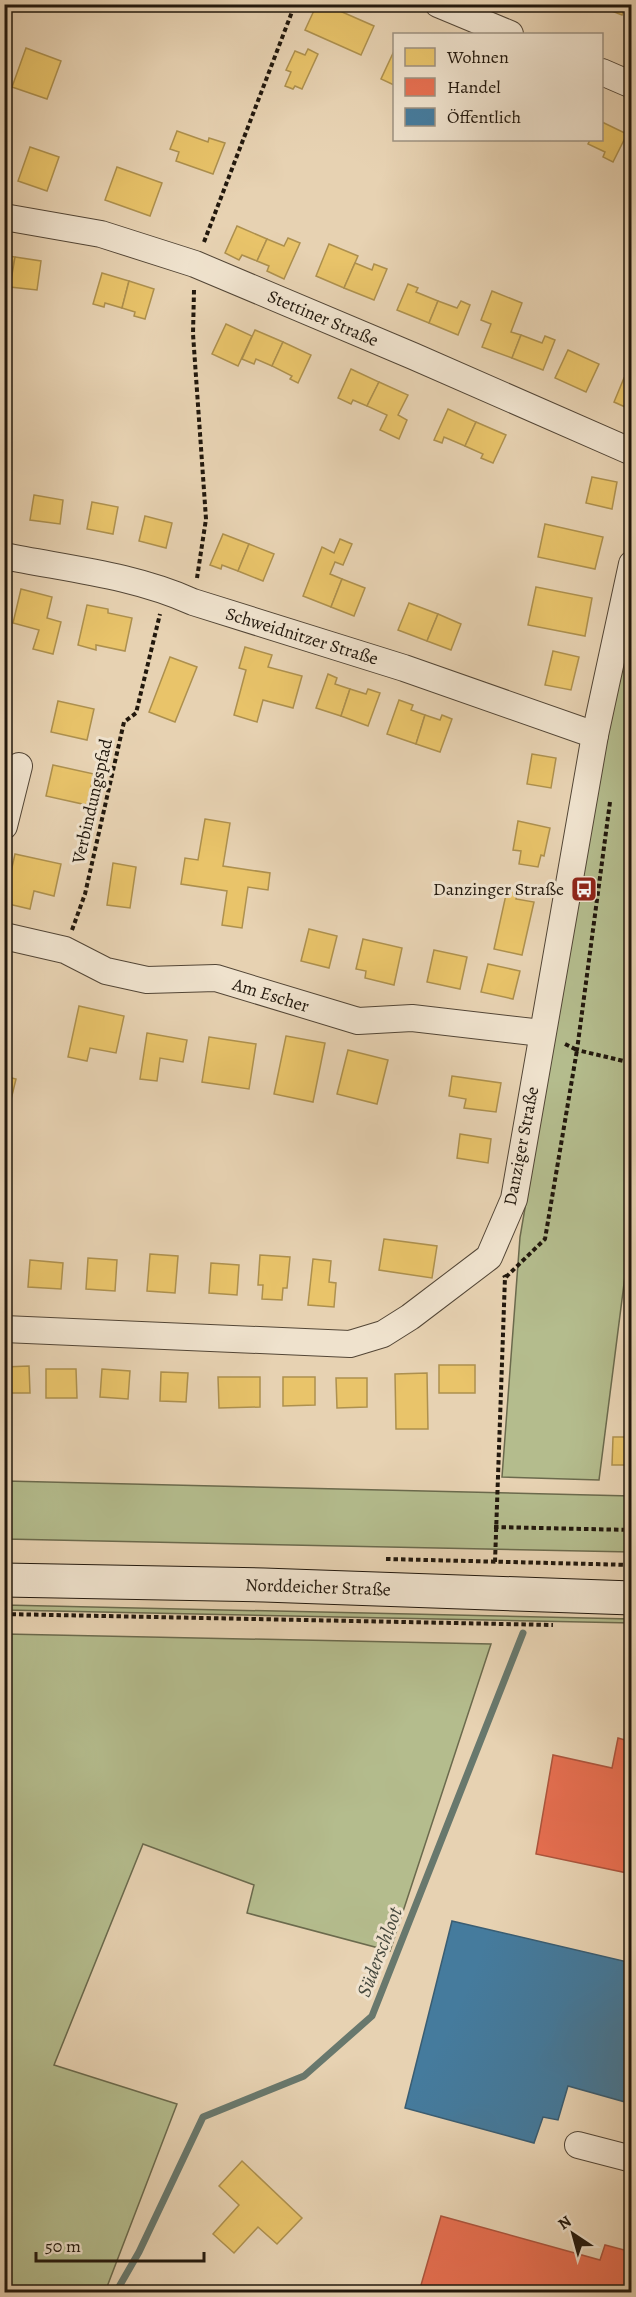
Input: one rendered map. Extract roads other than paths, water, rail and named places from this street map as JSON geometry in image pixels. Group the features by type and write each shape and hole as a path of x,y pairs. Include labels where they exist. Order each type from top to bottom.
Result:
{"main road":[{"name":"Norddeicher Straße","path":"4,1580 276,1585 632,1598"}],"street":[{"path":"438,4 508,33"},
{"path":"603,72 632,85"},
{"name":"Stettiner Straße","path":"4,217 101,234 195,264 632,452"},
{"name":"Schweidnitzer Straße","path":"4,556 100,573 166,590 193,602 404,668 595,735"},
{"name":"Danziger Straße","path":"4,1329 350,1344 383,1334 410,1317 489,1257 514,1199 595,735 632,564"},
{"path":"4,826 20,766"},
{"name":"Am Escher","path":"4,936 65,950 106,971 147,980 216,978 358,1021 412,1018 542,1033"},
{"path":"578,2145 632,2159"}],"waterway":[{"name":"Süderschloot","path":"116,2292 139,2252 203,2117 304,2076 372,2016 523,1633"}],"place":[{"name":"Danzinger Straße","path":"584,889"}]}
